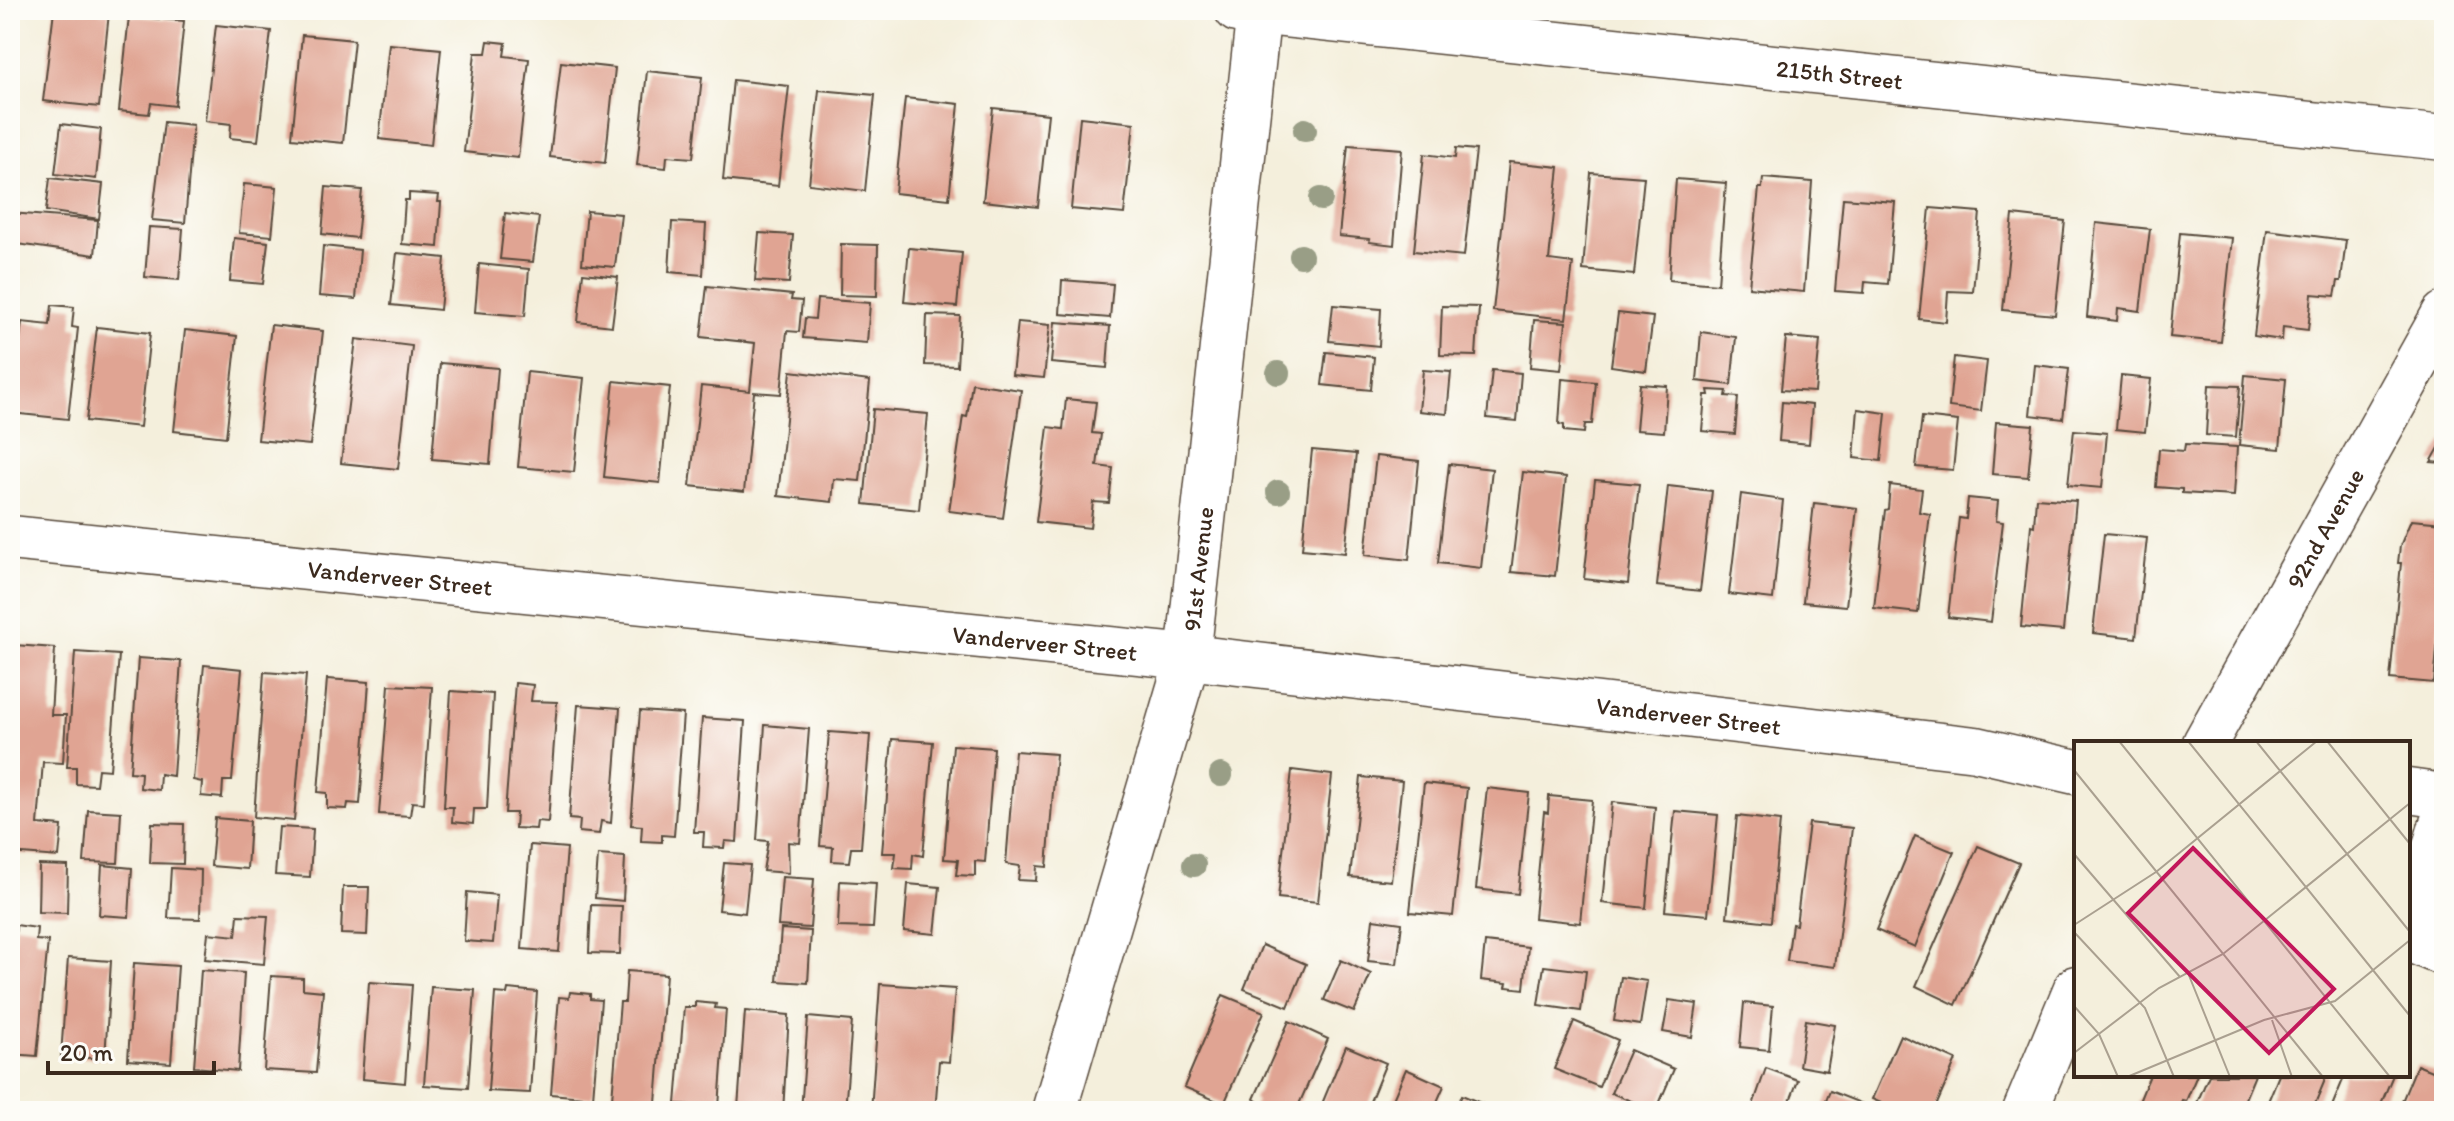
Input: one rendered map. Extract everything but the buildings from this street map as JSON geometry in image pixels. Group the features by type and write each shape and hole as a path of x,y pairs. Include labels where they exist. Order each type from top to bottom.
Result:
{"street":[{"name":"215th Street","path":"1251,11 2444,138"},
{"name":"91st Avenue","path":"1054,1111 1188,657 1251,11"},
{"name":"92nd Avenue","path":"2206,741 2444,314"},
{"name":"Vanderveer Street","path":"10,538 1188,657 1976,749 2074,772"},
{"path":"2410,791 2444,796"},
{"path":"2410,929 2444,817"},
{"path":"2410,937 2444,954"},
{"path":"2025,1111 2074,993"}]}
